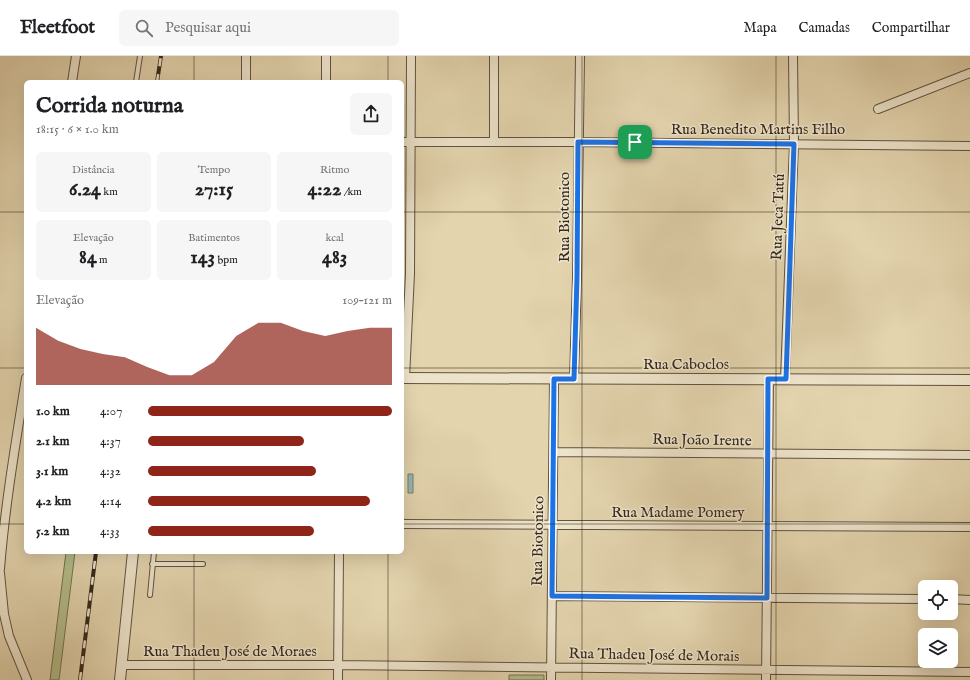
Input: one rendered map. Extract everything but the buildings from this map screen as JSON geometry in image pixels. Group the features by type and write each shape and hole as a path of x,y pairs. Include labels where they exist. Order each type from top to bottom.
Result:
{"street":[{"path":"72,80 76,56"},
{"path":"246,56 246,80"},
{"path":"326,56 326,80"},
{"path":"404,378 410,273 411,56"},
{"path":"494,56 494,142"},
{"name":"Rua Biotonico","path":"574,379 580,56"},
{"name":"Rua Jeca Tatú","path":"786,379 794,144 793,56"},
{"path":"878,109 970,73"},
{"name":"Rua Benedito Martins Filho","path":"404,142 578,142 970,146"},
{"name":"Rua Caboclos","path":"404,378 970,380"},
{"name":"Rua Biotonico","path":"551,680 554,379"},
{"path":"766,680 768,379"},
{"path":"0,569 2,539 24,391"},
{"name":"Rua João Irente","path":"554,452 970,455"},
{"name":"Rua Madame Pomery","path":"404,524 970,527"},
{"path":"120,680 133,554"},
{"path":"338,680 339,554"},
{"path":"0,573 4,614 9,636 27,680"},
{"path":"552,596 918,599"},
{"path":"958,599 970,600"},
{"name":"Rua Thadeu José de Moraes","path":"122,665 338,665"},
{"name":"Rua Thadeu José de Morais","path":"338,665 766,671 970,672"}],"lane":[{"path":"136,80 140,56"},
{"path":"150,595 154,554"},
{"path":"152,564 204,564"}],"green space":[{"path":"66,554 75,554 59,680 50,680"},
{"path":"509,675 544,675 544,680 509,680"}],"water":[{"path":"408,474 413,474 413,493 408,493"}],"railway":[{"path":"157,80 161,56"},
{"path":"80,680 96,554"}],"route":[{"path":"578,142 635,142 794,144 786,379 768,379 767,598 552,596 554,379 574,379 577,277 578,142"}]}
